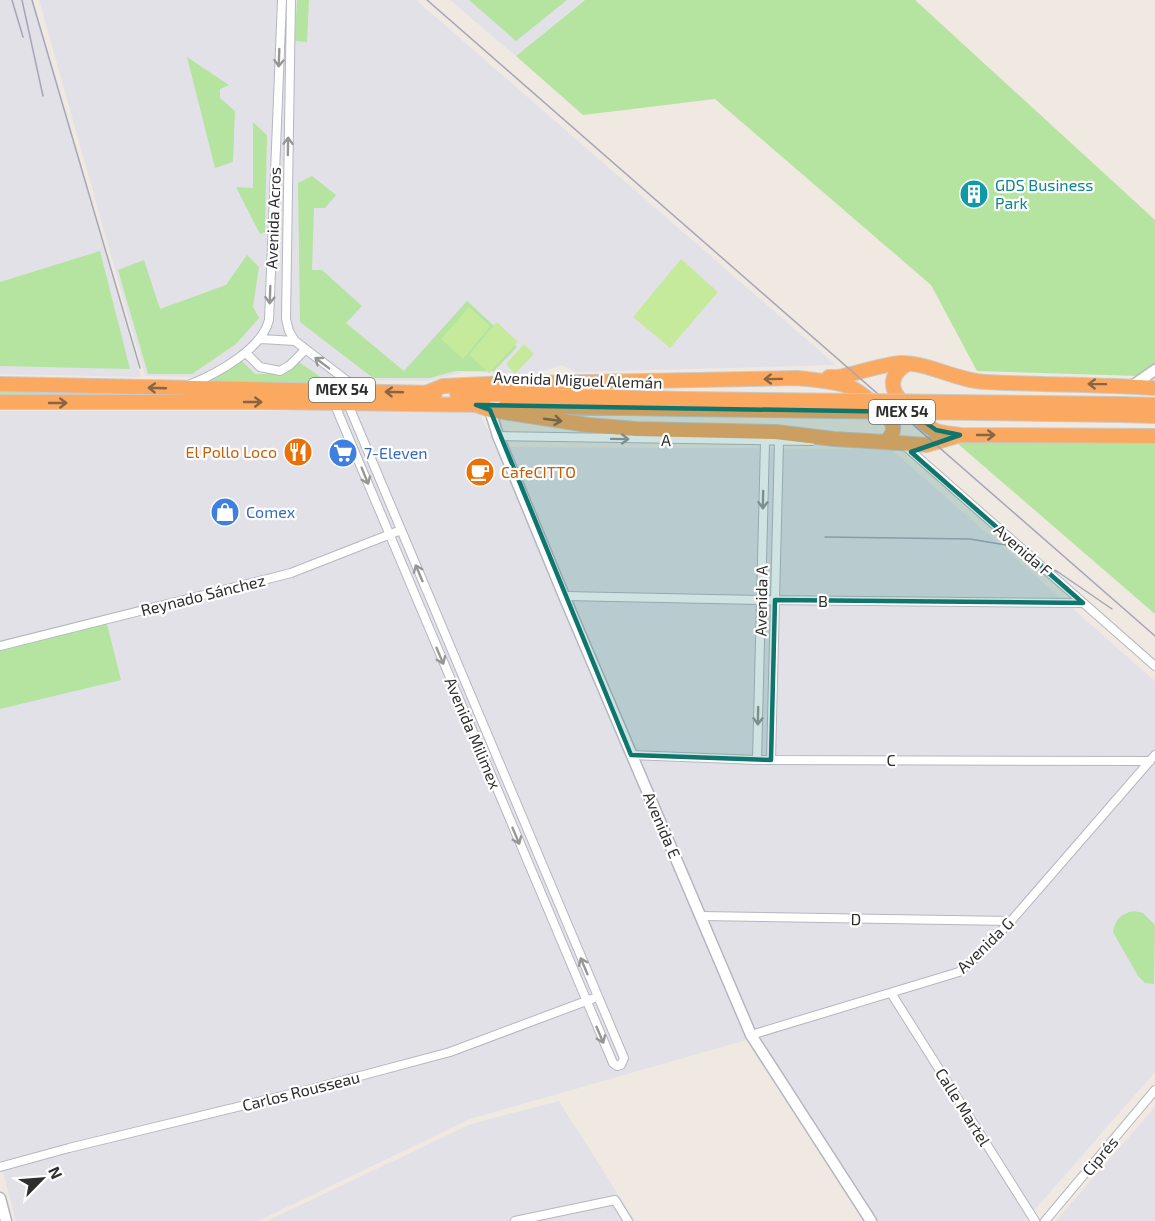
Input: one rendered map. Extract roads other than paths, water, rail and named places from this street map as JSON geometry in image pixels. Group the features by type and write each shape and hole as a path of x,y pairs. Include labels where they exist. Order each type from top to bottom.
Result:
{"highway":[{"path":"426,393 442,386 488,384 839,377 893,364 925,367 969,381 1155,388"},
{"path":"907,364 898,370 894,380 893,386 897,397 929,427 944,433 1155,436"},
{"path":"797,378 836,383 857,390 889,419 893,429 889,438"},
{"name":"Avenida Miguel Alemán","path":"0,384 180,389 359,390 683,404 1155,416"},
{"name":"Avenida Miguel Alemán","path":"0,402 1155,405"},
{"path":"476,405 490,410 636,429 776,432 834,439 889,438 903,444 926,445 960,435"}],"main road":[{"path":"1132,386 1155,370"},
{"name":"Avenida E","path":"490,410 498,436 564,596 751,1035 871,1221"},
{"path":"0,1198 6,1221"}],"street":[{"name":"Avenida Acros","path":"261,339 269,320 282,0"},
{"name":"Avenida Acros","path":"291,0 286,319 288,331 305,350 359,390"},
{"path":"272,235 287,236"},
{"path":"271,271 287,271"},
{"path":"180,389 199,381 246,353 261,339 295,340"},
{"path":"246,353 260,368 280,371 290,365 305,350"},
{"name":"Avenida Milimex","path":"341,403 401,530 624,1058 621,1065 617,1066 612,1063 389,535 341,403"},
{"name":"A","path":"498,436 765,442 834,439"},
{"name":"Avenida A","path":"757,760 765,442"},
{"name":"Avenida A","path":"771,760 778,442"},
{"name":"Avenida F","path":"903,444 1155,666"},
{"path":"926,445 926,465"},
{"name":"Reynado Sánchez","path":"0,646 291,573 401,530"},
{"name":"B","path":"564,596 1083,603"},
{"path":"759,689 773,689"},
{"name":"C","path":"631,755 757,760 1152,758"},
{"name":"Avenida G","path":"751,1035 959,972 1011,921 1152,758"},
{"name":"D","path":"701,916 1011,921"},
{"name":"Calle Martel","path":"891,993 1035,1221"},
{"name":"Carlos Rousseau","path":"0,1167 450,1052 597,997"},
{"name":"Ciprés","path":"1045,1221 1155,1090"},
{"path":"515,1221 615,1200 628,1221"}],"railway":[{"path":"12,0 23,37"},
{"path":"22,0 43,96"},
{"path":"32,0 140,368"},
{"path":"427,0 1155,636"},
{"path":"825,537 970,539 1006,545 1058,572 1112,609"}],"place":[{"name":"GDS Business Park","path":"974,194"},
{"name":"El Pollo Loco","path":"298,452"},
{"name":"7-Eleven","path":"343,453"},
{"name":"CafeCITTO","path":"480,472"},
{"name":"Comex","path":"225,512"}]}
